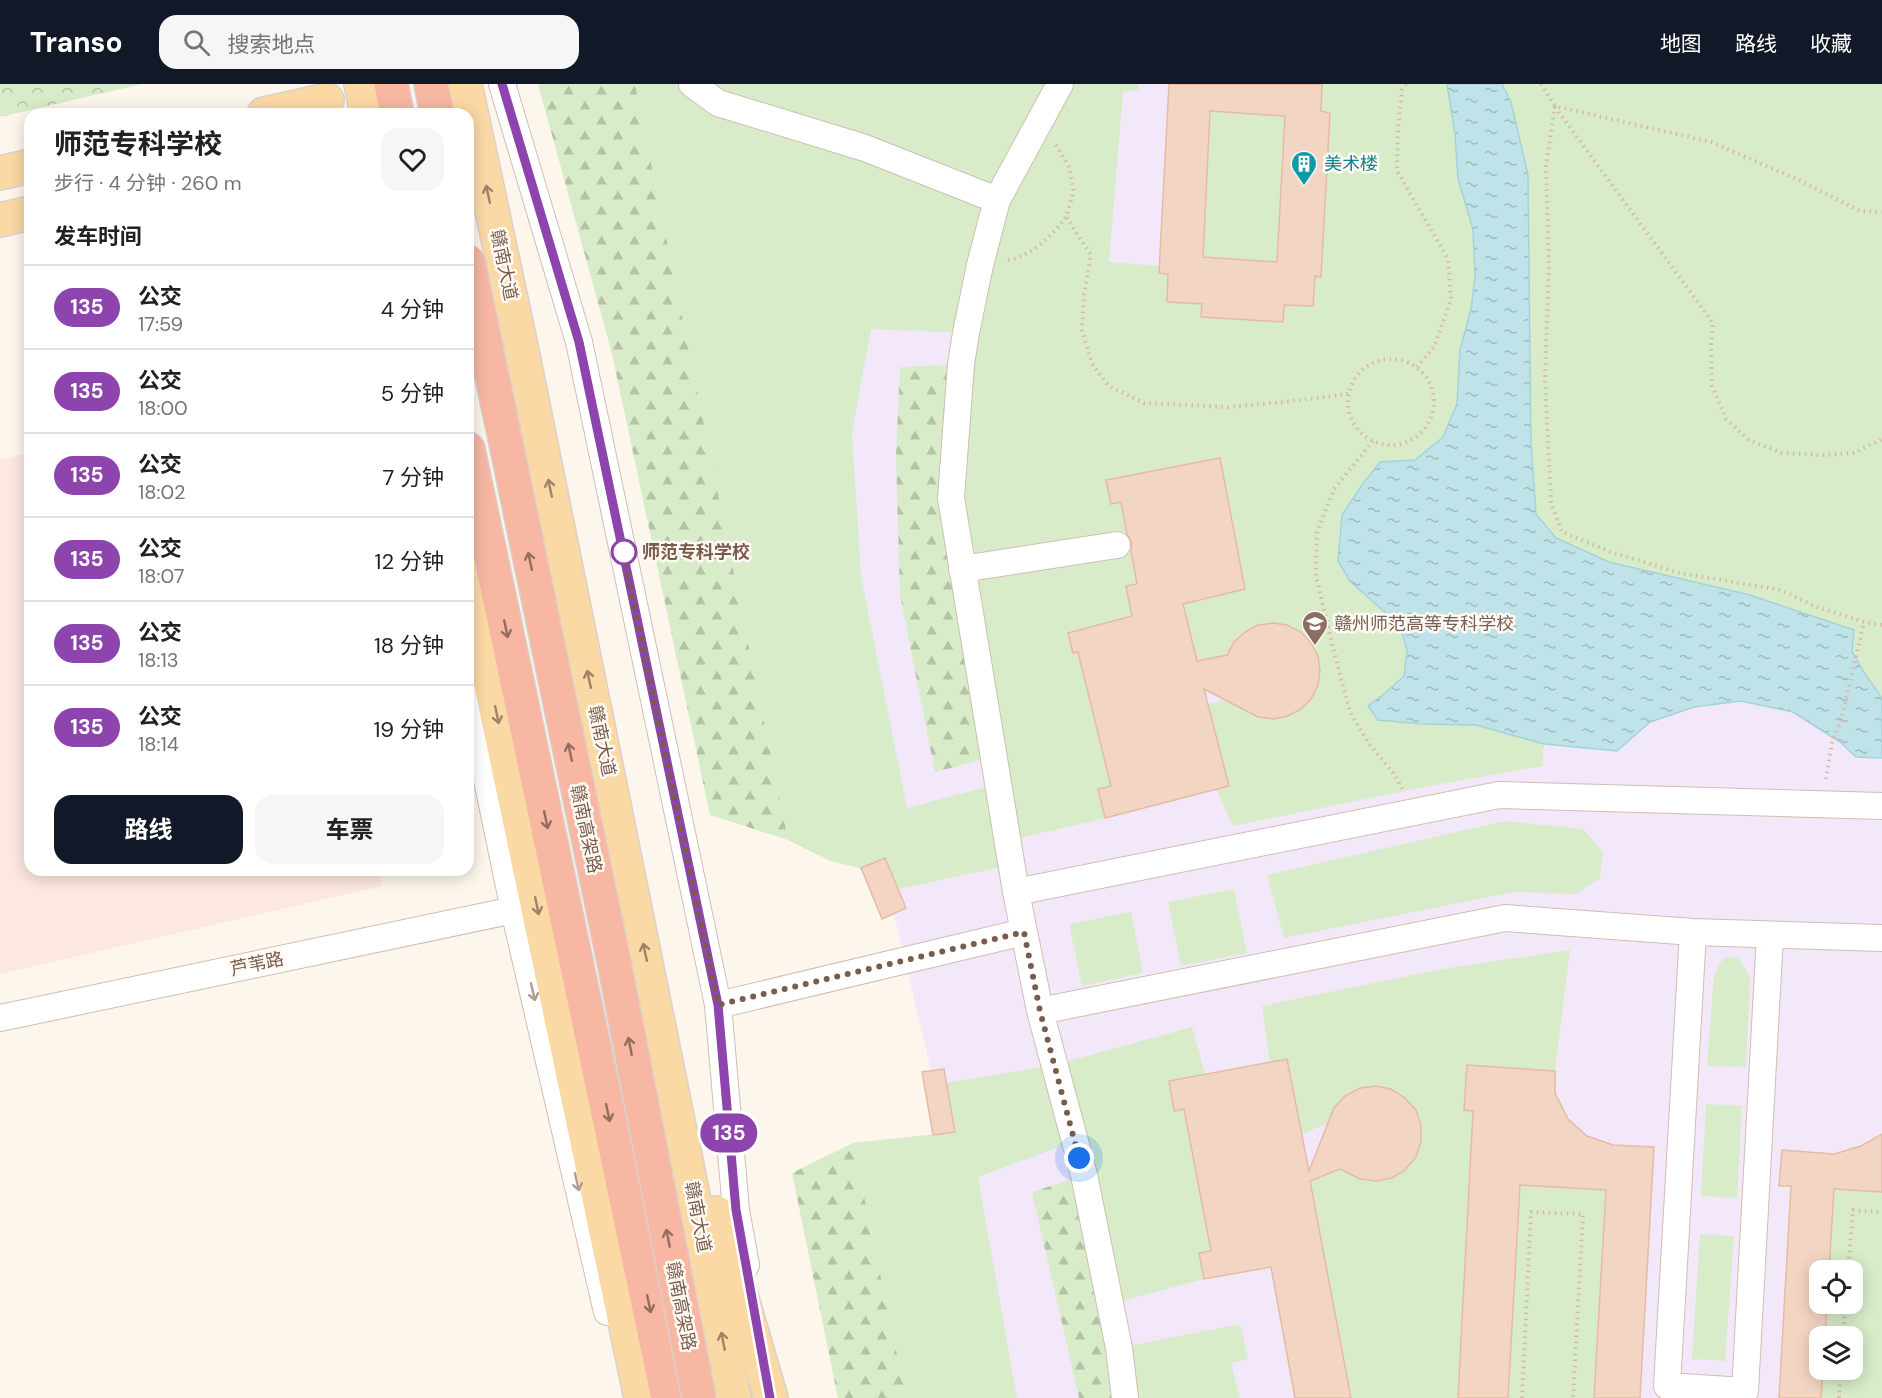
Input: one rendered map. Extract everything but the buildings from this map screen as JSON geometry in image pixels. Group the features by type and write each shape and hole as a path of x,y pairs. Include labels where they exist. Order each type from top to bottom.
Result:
{"highway":[{"path":"391,84 396,108"},
{"path":"431,84 436,108"},
{"name":"赣南高架路","path":"474,290 617,978 699,1398"},
{"name":"赣南高架路","path":"474,477 668,1398"}],"main road":[{"path":"361,84 366,108"},
{"name":"赣南大道","path":"465,84 470,108"},
{"path":"289,108 327,99"},
{"name":"赣南大道","path":"474,126 520,339 734,1398"},
{"path":"0,173 24,167"},
{"path":"0,220 24,214"},
{"path":"474,605 641,1398"},
{"path":"656,1010 773,1394"},
{"path":"622,1310 627,1398"}],"street":[{"path":"502,84 579,342 718,1005 736,1210 773,1394"},
{"path":"692,84 718,103 866,148 997,200"},
{"path":"1059,84 997,200 980,265 961,364 951,498 1016,892 1040,1011 1083,1175 1119,1348 1125,1398"},
{"path":"962,569 1117,545"},
{"path":"474,717 514,910 627,1398"},
{"path":"1016,892 1499,795 1882,806"},
{"name":"芦苇路","path":"0,1018 514,910"},
{"path":"1040,1011 1505,918 1693,932 1882,938"},
{"path":"718,1005 1024,932"},
{"path":"1693,932 1667,1386 1745,1391 1770,935"}],"path":[{"path":"1406,84 1402,90 1397,171 1448,259 1451,299 1434,347 1417,367"},
{"path":"1541,84 1713,323 1712,386 1726,418 1749,440 1782,453 1824,455 1854,453 1882,439"},
{"path":"1555,106 1712,142 1799,180 1860,211 1882,212"},
{"path":"1555,106 1546,166 1549,264 1545,379 1551,503 1562,532 1611,552 1680,573 1782,590 1814,606 1864,622 1882,625"},
{"path":"980,265 1018,258 1039,247 1055,232 1066,217 1074,191 1069,167 1041,118"},
{"path":"1066,217 1092,255 1084,294 1082,330 1092,364 1109,386 1144,403 1228,407 1348,394"},
{"path":"1390,359 1404,361 1417,367 1427,378 1433,391 1434,405 1431,419 1424,431 1413,440 1400,445 1386,446 1361,434 1348,408 1348,394 1354,380 1363,369 1376,362 1390,359"},
{"path":"1373,441 1334,489 1317,532 1316,576 1330,640 1350,712 1370,745 1394,774 1416,812"},
{"path":"1822,805 1832,742 1841,720 1864,622"},
{"path":"1849,1260 1853,1210 1882,1212"},
{"path":"1522,1398 1531,1212 1583,1214 1573,1398"},
{"path":"1839,1398 1840,1380"}],"shaded area":[{"name":"赣州师范高等专科学校","path":"635,84 1882,84 1882,1398 906,1398 853,1143 933,1135 922,1072 931,1070 894,914 882,919 861,869 831,861 788,840"},
{"path":"24,454 24,876 380,876 382,886 0,974 0,459"}],"green space":[{"path":"0,84 142,84 39,108 24,108 24,111 0,117"},
{"path":"538,84 635,84 788,840 710,815 612,354"},
{"path":"635,84 1139,84 1138,90 1123,92 1109,262 1159,266 1159,273 1204,276 1168,284 1167,302 1202,304 1201,317 1283,321 1284,305 1313,306 1314,288 1307,276 1321,277 1330,113 1321,111 1322,84 1447,84 1455,134 1458,179 1473,229 1475,277 1471,309 1460,350 1457,404 1443,437 1415,460 1380,463 1371,601 1400,626 1407,650 1404,676 1368,706 1378,720 1476,725 1544,744 1542,766 1233,826 1216,789 1229,786 1208,704 1232,700 1242,702 1272,717 1290,715 1303,707 1314,693 1320,673 1317,654 1308,639 1294,629 1277,624 1259,626 1242,636 1227,655 1197,661 1183,604 1245,589 1219,458 1106,481 1111,504 1121,502 1137,584 1126,586 1132,616 1078,652 1111,786 1098,790 1105,818 1007,841 1011,865 898,889 885,858 861,868 831,861 788,840","holes":["871,329 966,333 951,498 998,784 907,808 861,576 852,433"]},
{"path":"1502,84 1882,84 1882,698 1852,651 1795,611 1750,595 1609,562 1556,538 1536,513 1531,444 1528,305 1530,250 1511,102"},
{"path":"1210,111 1285,116 1277,262 1203,257"},
{"path":"961,364 951,498 993,757 935,772 900,595 896,455 900,367"},
{"path":"1505,821 1583,829 1603,852 1600,878 1576,894 1513,892 1284,938 1267,875"},
{"path":"1234,889 1247,953 1181,966 1168,902"},
{"path":"1131,912 1143,973 1082,986 1069,924"},
{"path":"1570,950 1555,1071 1467,1065 1464,1109 1473,1111 1458,1398 1342,1398 1350,1396 1310,1181 1342,1168 1358,1178 1376,1181 1395,1176 1403,1171 1415,1159 1416,1110 1405,1098 1391,1089 1328,1123 1302,1134 1287,1059 1270,1062 1262,1006 1442,969"},
{"path":"1738,956 1750,977 1746,1067 1707,1066 1714,975 1723,958"},
{"path":"1192,1027 1205,1074 1169,1082 1174,1111 1184,1109 1211,1251 1199,1253 1204,1279 1110,1304 1075,1141 978,1177 1017,1398 906,1398 853,1143 954,1132 946,1083 1054,1065"},
{"path":"1706,1104 1742,1106 1737,1198 1701,1196"},
{"path":"853,1143 906,1398 838,1398 792,1173"},
{"path":"1084,1175 1125,1398 1079,1398 1032,1192"},
{"path":"1520,1185 1606,1190 1594,1398 1508,1398"},
{"path":"1834,1189 1882,1192 1882,1398 1821,1398 1822,1380 1863,1380 1863,1326 1826,1326 1826,1314 1863,1314 1863,1260 1830,1260"},
{"path":"1700,1234 1734,1236 1725,1361 1692,1359"},
{"path":"1240,1324 1248,1359 1231,1363 1240,1398 1125,1398 1119,1348"}],"water":[{"path":"1447,84 1502,84 1511,102 1528,175 1531,444 1536,514 1556,538 1609,562 1750,595 1854,630 1852,651 1882,698 1882,758 1856,757 1840,742 1793,712 1741,701 1694,707 1650,722 1617,751 1544,744 1476,725 1378,720 1368,706 1404,676 1407,650 1400,626 1350,581 1338,561 1342,515 1380,462 1415,460 1443,437 1457,404 1460,350 1471,309 1475,277 1473,229 1458,179 1455,134"}],"bus line":[{"name":"135","path":"502,84 579,342 718,1005 736,1210 770,1398"}],"place":[{"name":"美术楼","path":"1304,187"},
{"name":"师范专科学校","path":"624,552"},
{"name":"赣州师范高等专科学校","path":"1315,647"}],"route":[{"path":"624,552 622,548 718,1005 1024,932 1040,1011 1079,1158"}]}
